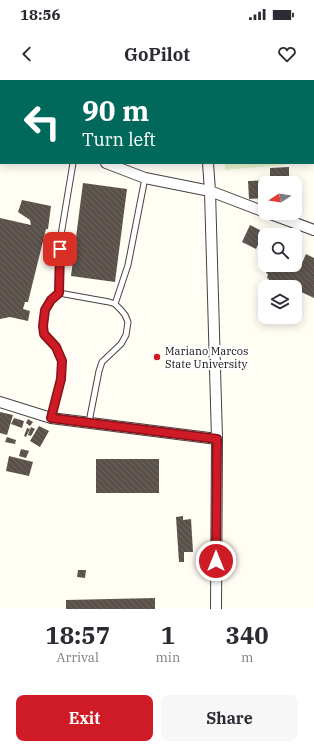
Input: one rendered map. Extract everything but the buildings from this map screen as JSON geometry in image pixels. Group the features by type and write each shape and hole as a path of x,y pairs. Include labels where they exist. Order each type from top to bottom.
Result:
{"street":[{"path":"109,164 145,178 210,191 258,209"},
{"path":"208,164 217,439 216,609"},
{"path":"287,220 314,230"},
{"path":"0,402 51,418 217,439"}],"lane":[{"path":"51,418 61,379 62,361 56,347 44,334 43,322 45,310 51,300 59,293 61,235 73,164"},
{"path":"115,304 128,264 145,178"},
{"path":"59,293 115,304 125,315 128,322 126,335 121,344 102,362 89,422"}],"green space":[{"path":"225,164 284,164 284,165 225,170"}],"place":[{"name":"Mariano Marcos State University","path":"157,357"}],"route":[{"path":"60,249 59,293 51,300 45,310 43,326 44,334 56,347 62,361 61,379 51,418 217,439 216,561"}]}
